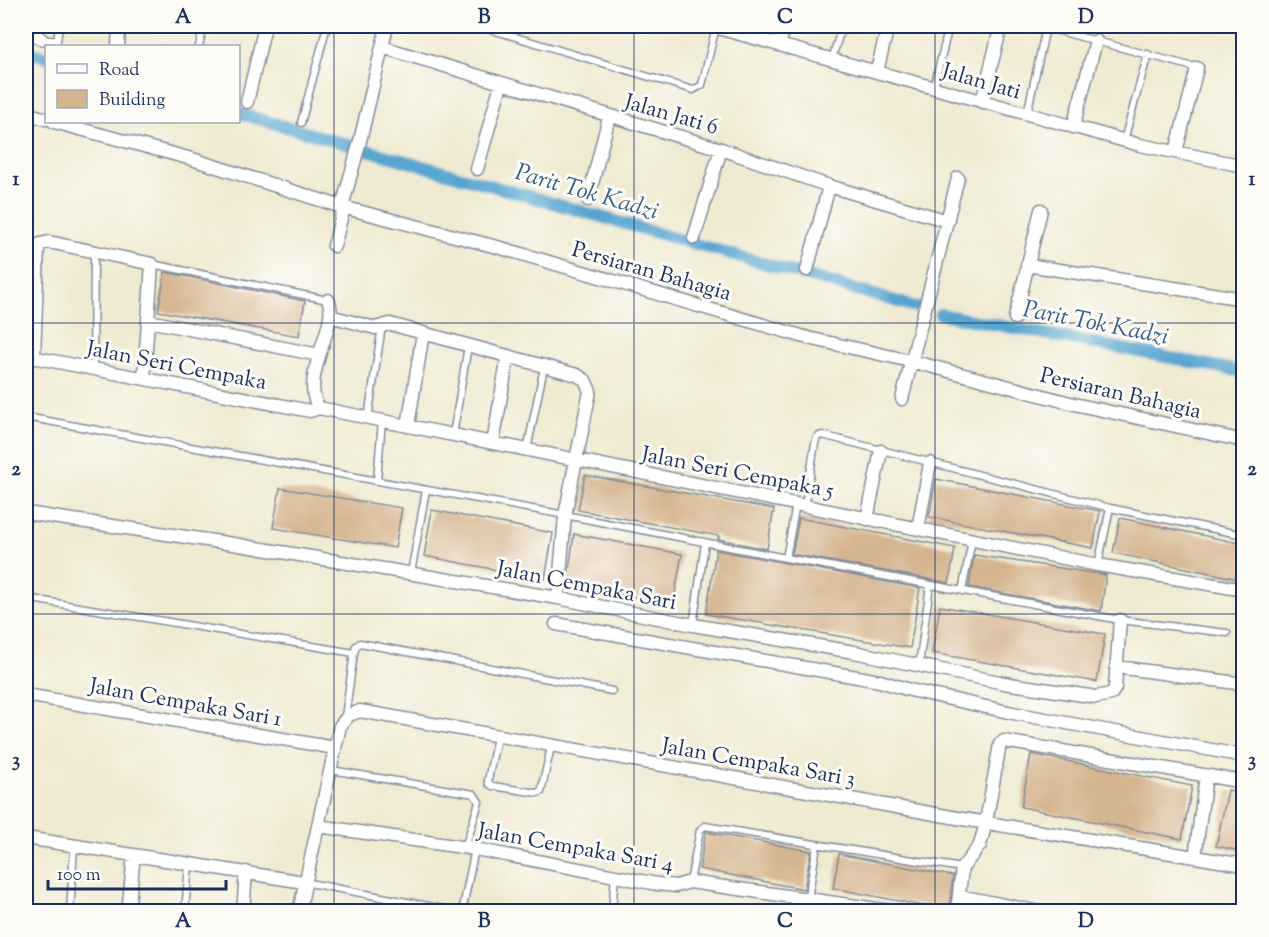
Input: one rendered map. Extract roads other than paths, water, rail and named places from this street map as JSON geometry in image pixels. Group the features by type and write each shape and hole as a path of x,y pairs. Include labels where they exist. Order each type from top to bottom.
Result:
{"street":[{"path":"118,45 119,26"},
{"path":"247,102 265,26"},
{"path":"334,246 387,26"},
{"name":"Jalan Jati","path":"713,26 735,29 779,45 1027,115 1124,140 1244,166"},
{"path":"779,45 784,26"},
{"path":"877,71 888,26"},
{"path":"982,102 1001,26"},
{"path":"26,28 41,39"},
{"path":"1073,127 1096,41"},
{"name":"Jalan Jati 6","path":"382,47 720,149 829,186 948,221"},
{"path":"1176,152 1197,68"},
{"path":"477,169 501,84"},
{"path":"26,113 45,119"},
{"path":"588,200 609,117"},
{"name":"Persiaran Bahagia","path":"58,123 192,159 343,207 501,248 808,338 911,361 1074,404 1244,441"},
{"path":"694,238 720,149"},
{"path":"902,399 958,178"},
{"path":"807,270 829,186"},
{"path":"1015,318 1041,210"},
{"path":"30,357 40,244 49,242 152,264 144,378"},
{"path":"1027,266 1244,299"},
{"path":"319,408 314,401 313,394 319,355 332,306 328,300"},
{"path":"330,316 375,328 390,324 577,375 585,380 590,391 565,515 558,598"},
{"path":"149,321 319,355"},
{"path":"408,426 423,333"},
{"path":"493,443 508,356"},
{"name":"Jalan Seri Cempaka","path":"30,357 310,411 319,408"},
{"name":"Jalan Seri Cempaka 5","path":"319,408 1098,565 1244,590"},
{"path":"867,519 881,451"},
{"path":"918,529 930,463"},
{"name":"Jalan Cempaka Sari","path":"26,513 233,544 558,598 693,625 854,652 1096,698 1111,694 1115,688 1120,620"},
{"path":"556,624 880,681 1013,713 1244,756"},
{"path":"1117,667 1244,684"},
{"name":"Jalan Cempaka Sari 1","path":"28,695 335,747"},
{"name":"Jalan Cempaka Sari 3","path":"345,720 349,715 360,711 550,747 1244,865"},
{"path":"298,912 340,726 345,720"},
{"path":"957,912 962,868 980,845 1000,744 1006,740 1244,782"},
{"path":"1195,857 1206,776"},
{"name":"Jalan Cempaka Sari 4","path":"318,826 470,849 676,886 690,882 898,912"},
{"path":"26,838 304,882"},
{"path":"128,912 134,855"},
{"path":"243,912 246,872"},
{"path":"959,896 1040,912"}],"lane":[{"path":"41,39 57,41 59,26"},
{"path":"199,45 204,26"},
{"path":"301,123 327,26"},
{"path":"479,26 693,90 702,85 713,26"},
{"path":"832,59 842,26"},
{"path":"934,87 949,26"},
{"path":"1027,115 1043,26 1197,68"},
{"path":"1124,140 1148,54"},
{"path":"93,369 94,252"},
{"path":"152,264 328,300"},
{"path":"368,418 382,326"},
{"path":"453,435 468,345"},
{"path":"527,450 544,366"},
{"path":"26,417 377,480 1120,620 1227,633"},
{"path":"377,480 382,421"},
{"path":"786,558 815,443 822,435 1110,508 1244,535"},
{"path":"411,574 426,490"},
{"path":"1098,565 1110,508"},
{"path":"962,591 972,540"},
{"path":"693,625 705,543"},
{"path":"920,666 930,585"},
{"path":"26,598 354,653"},
{"path":"345,720 354,653 356,646 360,643 612,691"},
{"path":"497,737 488,780 493,786 541,792 550,747"},
{"path":"304,882 461,912 478,802 474,794 331,770"},
{"path":"690,882 700,830 705,825 962,868"},
{"path":"808,899 817,844"},
{"path":"70,912 74,845"},
{"path":"184,912 189,863"},
{"path":"612,912 615,875"},
{"path":"792,912 794,898"}],"waterway":[{"name":"Parit Tok Kadzi","path":"26,51 45,57"},
{"name":"Parit Tok Kadzi","path":"240,114 923,309"},
{"name":"Parit Tok Kadzi","path":"940,314 1244,372"}]}
